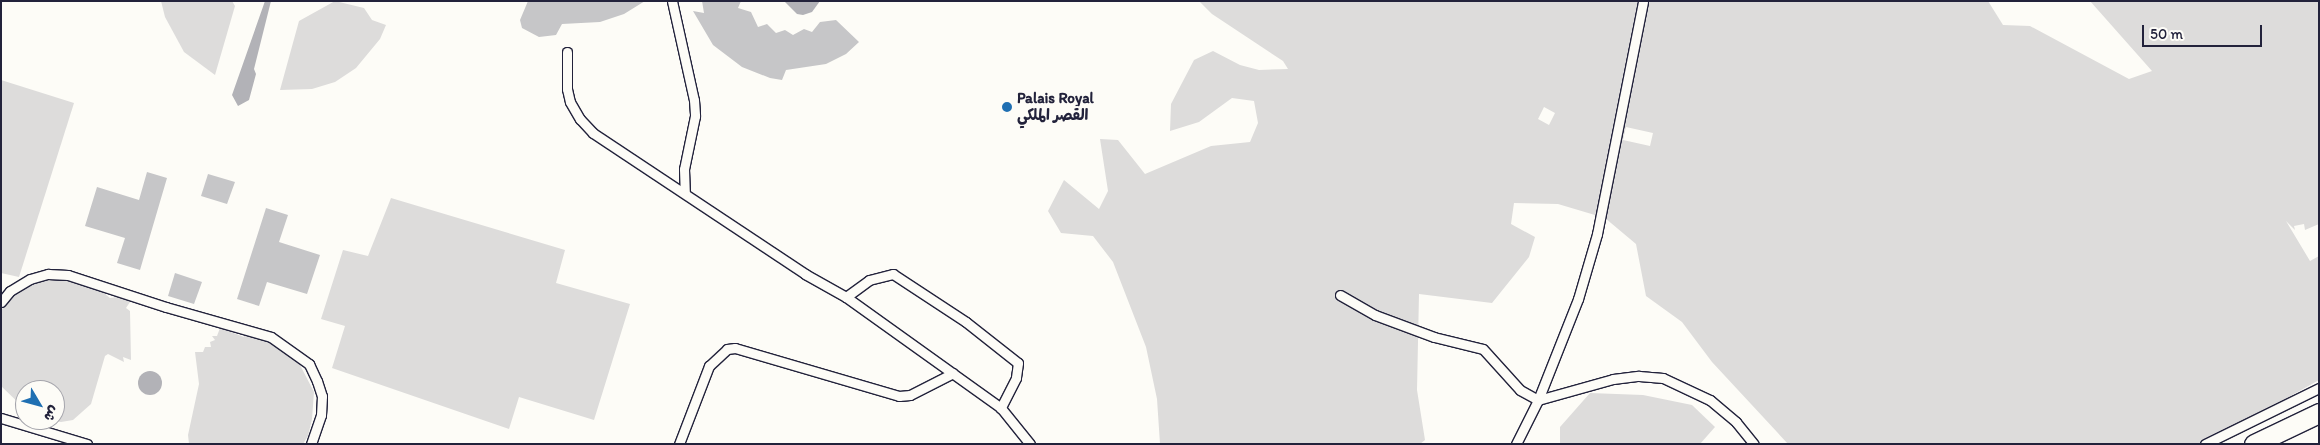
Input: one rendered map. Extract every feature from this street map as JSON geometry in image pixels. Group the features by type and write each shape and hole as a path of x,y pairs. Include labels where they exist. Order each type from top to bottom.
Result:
{"street":[{"path":"2254,444 2319,413"}],"lane":[{"path":"672,1 694,100 695,116 684,169 685,192"},
{"path":"1516,444 1538,400 1578,299 1597,234 1642,1"},
{"path":"567,52 567,89 580,119 619,152 685,192 805,274 846,297 953,373 1001,408 1030,444"},
{"path":"1,302 10,291 30,278 48,274 68,275 166,308 271,336 309,364 318,381 322,396 321,415 311,444"},
{"path":"846,297 869,280 892,274 966,322 1018,363 1016,378 1001,408"},
{"path":"1340,295 1376,315 1434,337 1483,349 1520,390 1538,400 1612,379 1663,378 1710,400 1736,422 1754,444"},
{"path":"679,444 709,366 727,349 735,348 899,396 910,395 953,373"},
{"path":"2205,444 2319,388"},
{"path":"2,415 87,444"}],"shaded area":[{"path":"161,1 232,1 235,6 215,75 184,52 165,17"},
{"path":"265,1 271,1 254,69 256,74 249,100 238,106 232,95"},
{"path":"335,1 364,8 372,20 386,25 380,39 356,68 335,82 312,89 280,90 299,21"},
{"path":"784,1 820,1 812,12 803,15 797,14"},
{"path":"1199,1 1988,1 2003,25 2030,26 2129,79 2152,71 2090,1 2319,1 2319,224 2305,230 2304,224 2294,226 2295,230 2286,221 2310,261 2319,256 2319,380 2205,444 1788,444 1712,362 1682,322 1646,296 1636,244 1605,218 1558,204 1514,203 1511,224 1535,237 1529,257 1492,303 1419,294 1417,390 1425,440 1420,444 1160,444 1157,399 1146,347 1113,262 1093,236 1061,233 1048,211 1064,180 1099,209 1108,191 1100,139 1118,140 1145,174 1211,146 1250,142 1258,123 1254,101 1232,98 1199,122 1170,131 1171,104 1194,60 1213,51 1240,65 1259,70 1288,69 1283,61 1212,14","holes":["1544,107 1555,113 1549,125 1538,119","1626,127 1653,133 1650,146 1623,140"]},
{"path":"1,80 74,103 19,277 1,273"},
{"path":"391,198 565,250 556,283 630,304 594,420 519,397 509,429 332,368 345,326 321,319 343,250 368,256"},
{"path":"50,278 74,278 106,289 104,293 110,298 124,296 130,302 126,308 130,311 131,360 123,357 124,362 108,354 105,356 91,404 73,420 65,421 65,380 15,380 15,399 1,386 1,310 19,291"},
{"path":"220,328 244,337 246,332 270,340 291,353 299,363 314,392 312,419 308,436 303,444 189,444 188,435 199,384 195,352 203,352 205,347 211,347 210,342 215,340 212,336 217,336"},
{"path":"150,371 159,374 162,383 159,392 150,395 141,392 138,383 141,374"},
{"path":"1590,393 1643,395 1692,405 1715,427 1700,444 1560,444 1560,427"}],"building":[{"path":"528,1 645,1 624,14 600,22 562,24 556,35 539,37 522,28 520,20"},
{"path":"702,1 741,1 738,8 751,12 758,27 767,24 776,33 785,30 793,35 804,29 812,32 820,22 836,20 859,42 846,54 826,64 786,70 782,80 770,78 742,67 713,45 693,11 704,13"},
{"path":"147,172 167,178 140,270 117,263 125,238 85,226 97,187 139,200"},
{"path":"208,174 235,182 227,204 201,196"},
{"path":"266,208 288,215 279,242 320,255 307,294 267,282 259,306 237,299"},
{"path":"175,273 202,282 194,304 168,296"}],"place":[{"name":"Palais Royal القصر الملكي","path":"1007,107"}]}
